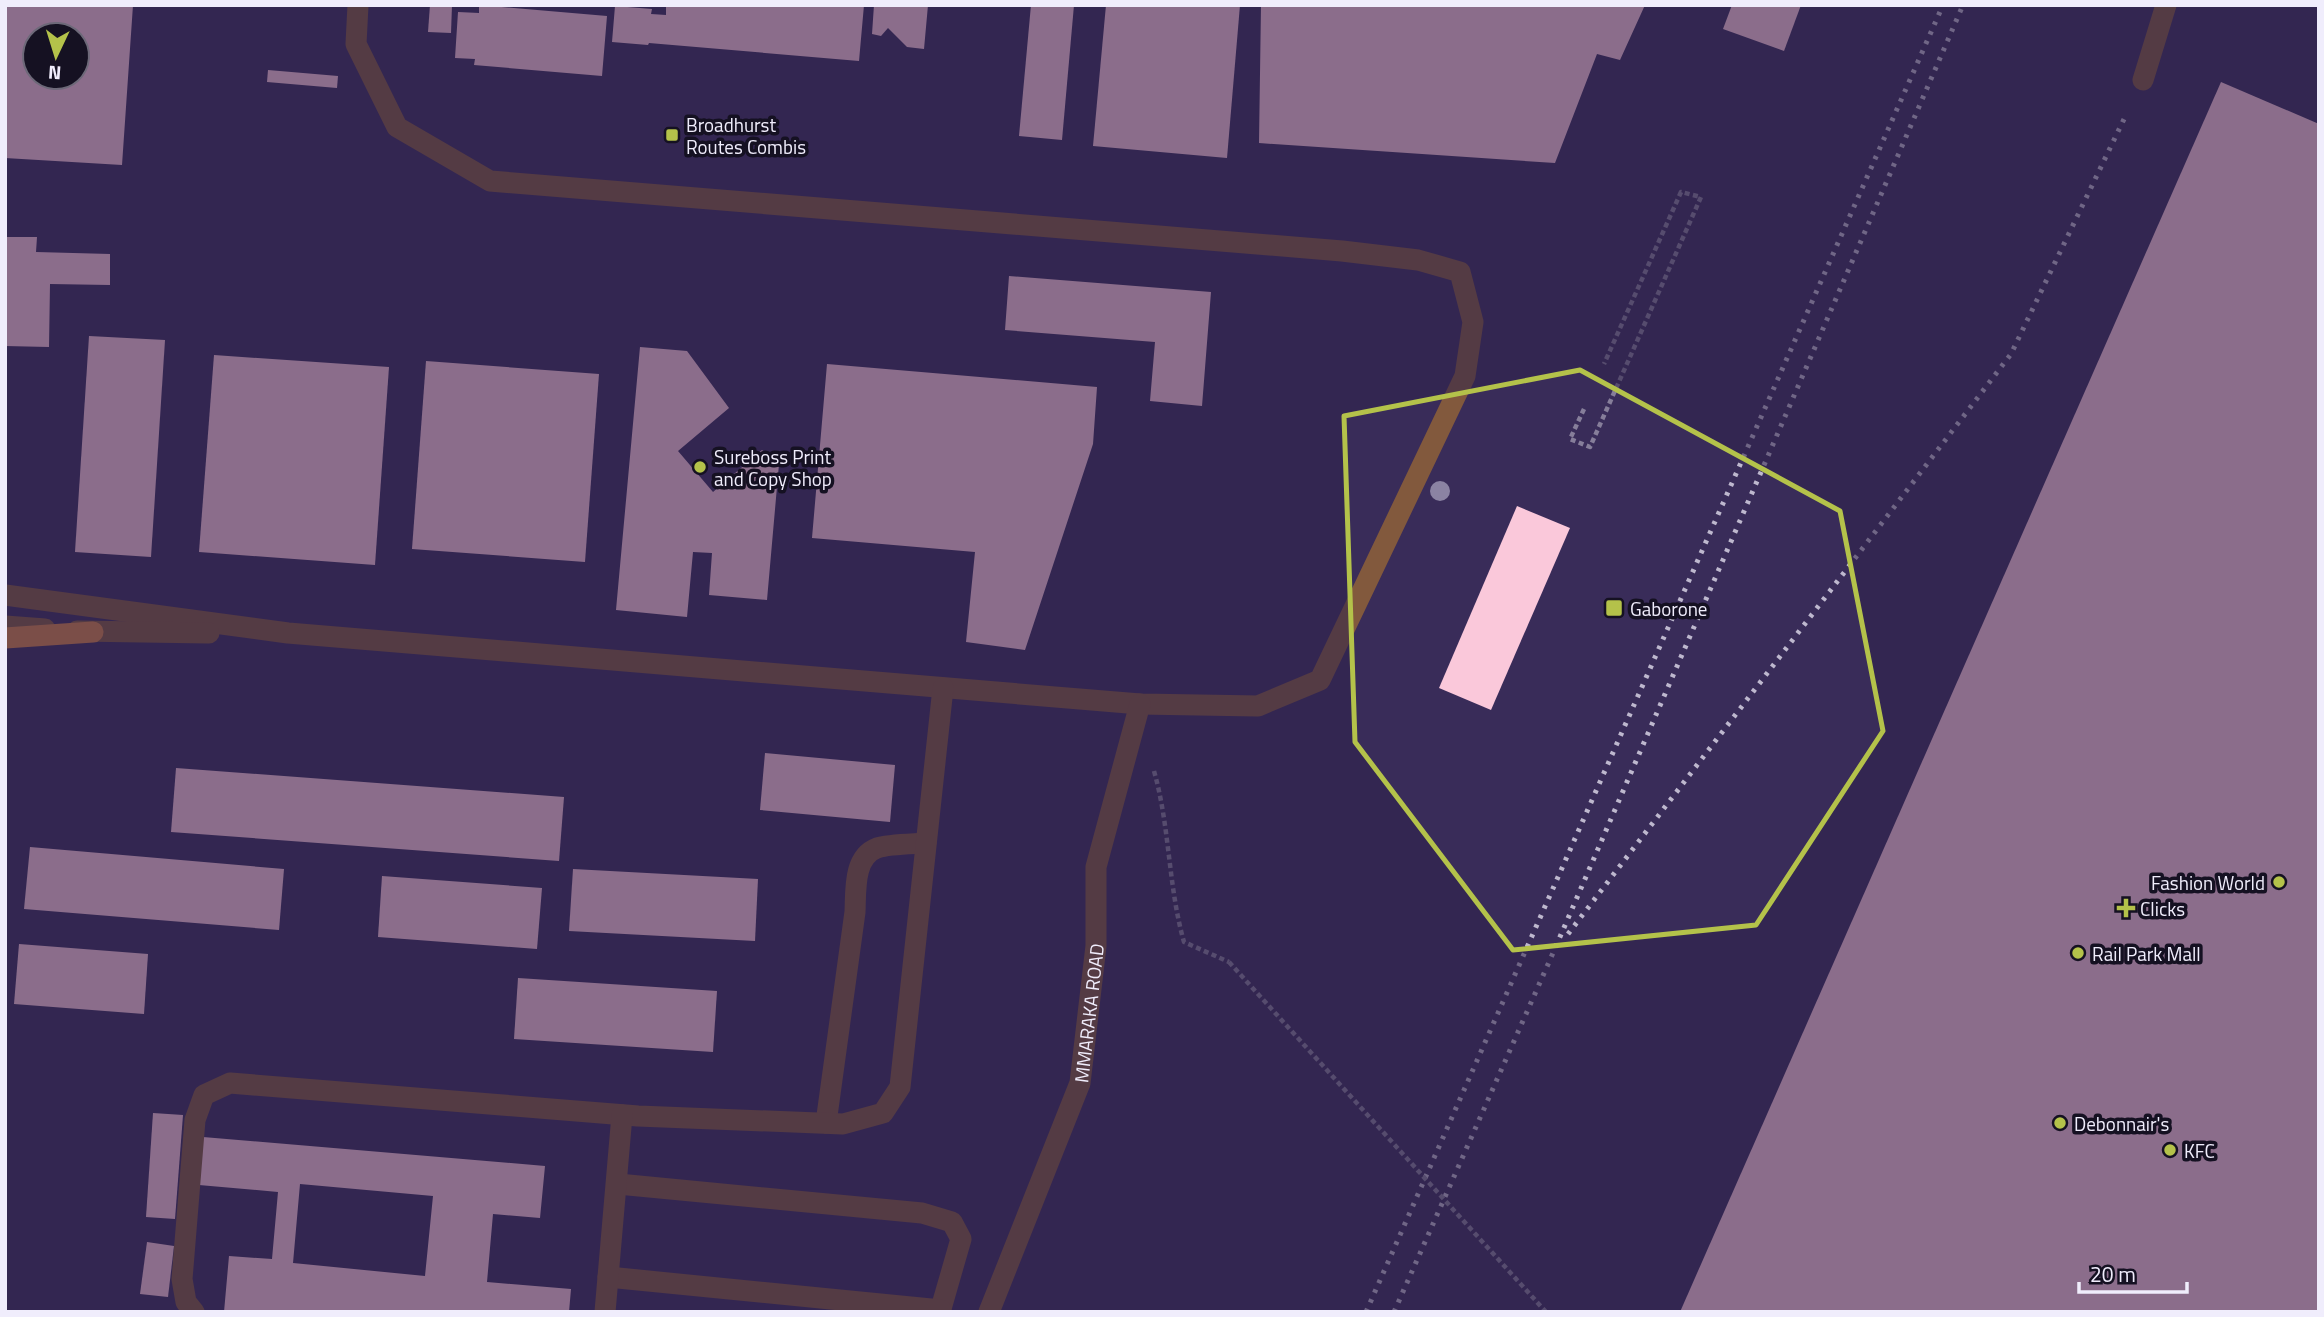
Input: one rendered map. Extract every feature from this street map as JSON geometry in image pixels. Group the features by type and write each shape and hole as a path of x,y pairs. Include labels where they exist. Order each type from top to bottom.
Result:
{"main road":[{"path":"5,638 93,632"}],"lane":[{"path":"5,595 288,633 1140,705 1258,706 1320,680 1465,376 1473,322 1460,272 1418,260 1342,251 490,181 397,127 356,44 358,5"},
{"path":"2143,80 2166,5"},
{"path":"5,626 93,632 288,633"},
{"path":"194,1312 186,1302 182,1279 195,1120 204,1096 230,1083 622,1115 843,1124 883,1113 900,1087 943,688"},
{"name":"MMARAKA ROAD","path":"989,1312 1080,1083 1096,946 1096,867 1140,705"},
{"path":"827,1123 861,862 875,848 926,843"},
{"path":"605,1312 622,1115"},
{"path":"608,1277 940,1311 961,1239 952,1222 922,1213 618,1184"}],"path":[{"path":"1584,409 1570,439 1590,447 1701,197 1681,192 1604,364"},
{"path":"1130,739 1153,768 1163,802 1174,901 1184,942 1229,962 1546,1312"}],"highlighted area":[{"path":"1580,370 1840,511 1883,731 1756,925 1513,950 1355,742 1344,416"}],"shaded area":[{"path":"5,5 2319,5 2319,1312 5,1312"}],"building":[{"path":"5,5 133,5 122,165 5,158"},
{"path":"430,5 452,5 451,33 428,32"},
{"path":"479,5 607,16 602,76 474,65 475,59 455,58 458,12 479,13"},
{"path":"666,5 864,5 859,61 612,42 615,6 652,9 651,14 666,15"},
{"path":"874,5 928,5 924,49 907,47 888,28 881,36 872,34"},
{"path":"1031,5 1074,5 1062,140 1019,136"},
{"path":"1106,5 1240,5 1227,158 1093,146"},
{"path":"1261,5 1645,5 1620,60 1597,54 1555,163 1259,143"},
{"path":"1732,5 1801,5 1784,51 1723,29"},
{"path":"268,70 338,76 337,88 267,82"},
{"name":"Rail Park Mall","path":"2221,82 2319,124 2319,1312 1680,1312"},
{"path":"5,237 37,237 36,252 110,254 110,285 50,284 49,347 5,346"},
{"path":"1009,276 1211,292 1202,406 1150,401 1155,342 1005,330"},
{"path":"89,336 165,340 151,557 75,552"},
{"path":"640,347 687,351 729,408 678,451 713,492 762,450 779,464 767,600 709,595 712,553 693,552 687,617 616,610"},
{"path":"214,355 389,367 375,565 199,552"},
{"path":"426,361 599,374 585,562 412,549"},
{"path":"827,364 1097,387 1093,444 1025,650 966,642 975,552 812,538"},
{"path":"1517,506 1570,528 1491,710 1439,688"},
{"path":"765,753 895,765 890,822 760,810"},
{"path":"176,768 564,797 559,861 171,832"},
{"path":"30,847 284,869 279,930 24,909"},
{"path":"573,869 758,879 755,941 569,931"},
{"path":"382,876 542,888 537,949 378,937"},
{"path":"19,944 148,954 144,1014 14,1004"},
{"path":"518,978 717,991 713,1052 514,1039"},
{"path":"153,1113 183,1115 175,1219 146,1217"},
{"path":"203,1137 545,1166 540,1218 493,1214 487,1282 571,1289 569,1312 224,1312 229,1256 272,1259 278,1192 199,1185","holes":["300,1184 433,1196 425,1276 293,1263"]},
{"path":"147,1242 174,1246 168,1297 140,1294"}],"railway":[{"path":"1366,1312 1943,5"},
{"path":"1394,1312 1553,953 1963,5"},
{"path":"1568,934 2011,354 2125,117"}],"place":[{"name":"Broadhurst Routes Combis","path":"672,135"},
{"name":"Sureboss Print and Copy Shop","path":"700,467"},
{"name":"Gaborone","path":"1614,608"},
{"name":"Fashion World","path":"2279,882"},
{"name":"Clicks","path":"2126,908"},
{"name":"Rail Park Mall","path":"2078,953"},
{"name":"Debonnair's","path":"2060,1123"},
{"name":"KFC","path":"2170,1150"}]}
